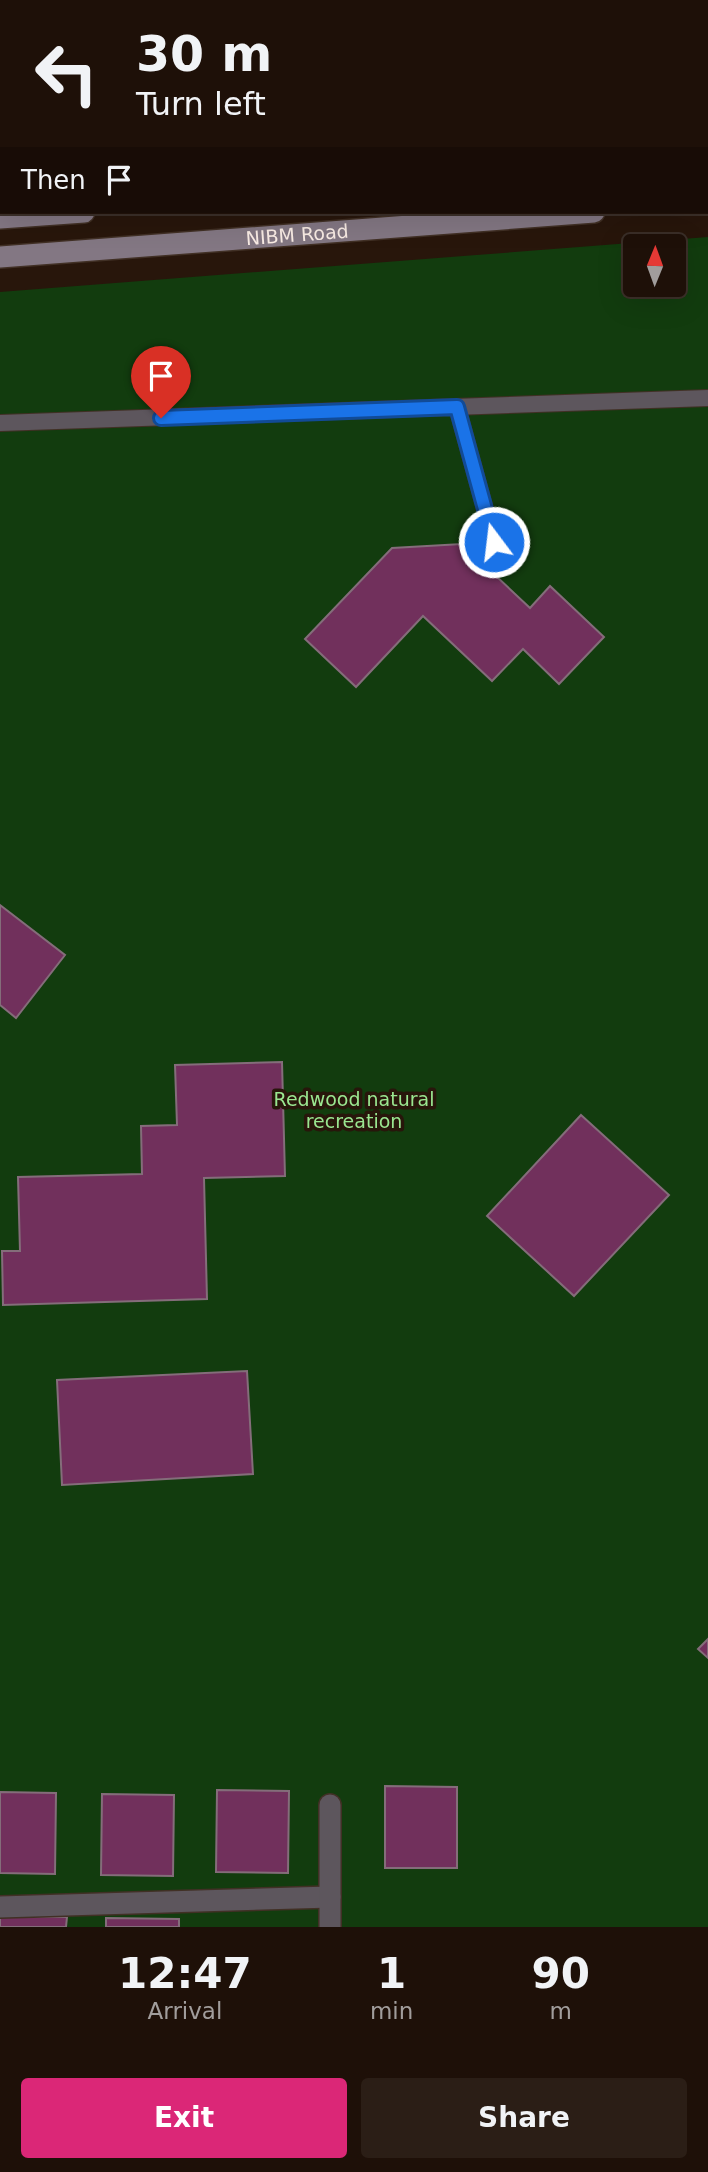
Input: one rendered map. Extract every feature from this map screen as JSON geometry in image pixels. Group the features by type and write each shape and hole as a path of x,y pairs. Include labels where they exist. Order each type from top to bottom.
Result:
{"street":[{"path":"0,218 56,214"},
{"name":"NIBM Road","path":"0,257 568,214"},
{"path":"330,1805 330,1927"},
{"path":"0,1907 330,1896"}],"lane":[{"path":"0,424 708,398"},
{"path":"457,407 494,542"}],"green space":[{"name":"Redwood natural recreation","path":"708,237 708,1927 0,1927 0,292 623,244 623,298 686,298 686,239"}],"building":[{"path":"462,544 530,608 550,586 604,637 559,684 523,649 492,681 423,616 356,687 305,639 392,548"},
{"path":"0,905 65,955 16,1018 0,1005"},
{"path":"282,1062 285,1176 204,1178 207,1299 3,1305 2,1251 20,1251 18,1177 142,1174 141,1126 177,1125 175,1065"},
{"path":"581,1115 669,1195 574,1296 487,1216"},
{"path":"247,1371 253,1474 62,1485 57,1380"},
{"path":"708,1639 708,1658 698,1649"},
{"path":"385,1786 457,1787 457,1868 385,1868"},
{"path":"217,1790 289,1791 288,1873 216,1872"},
{"path":"0,1792 56,1793 55,1874 0,1873"},
{"path":"102,1794 174,1795 173,1876 101,1875"},
{"path":"0,1916 67,1917 66,1927 0,1927"},
{"path":"106,1918 179,1919 179,1927 106,1927"}],"route":[{"path":"161,418 457,407 494,542"}]}
